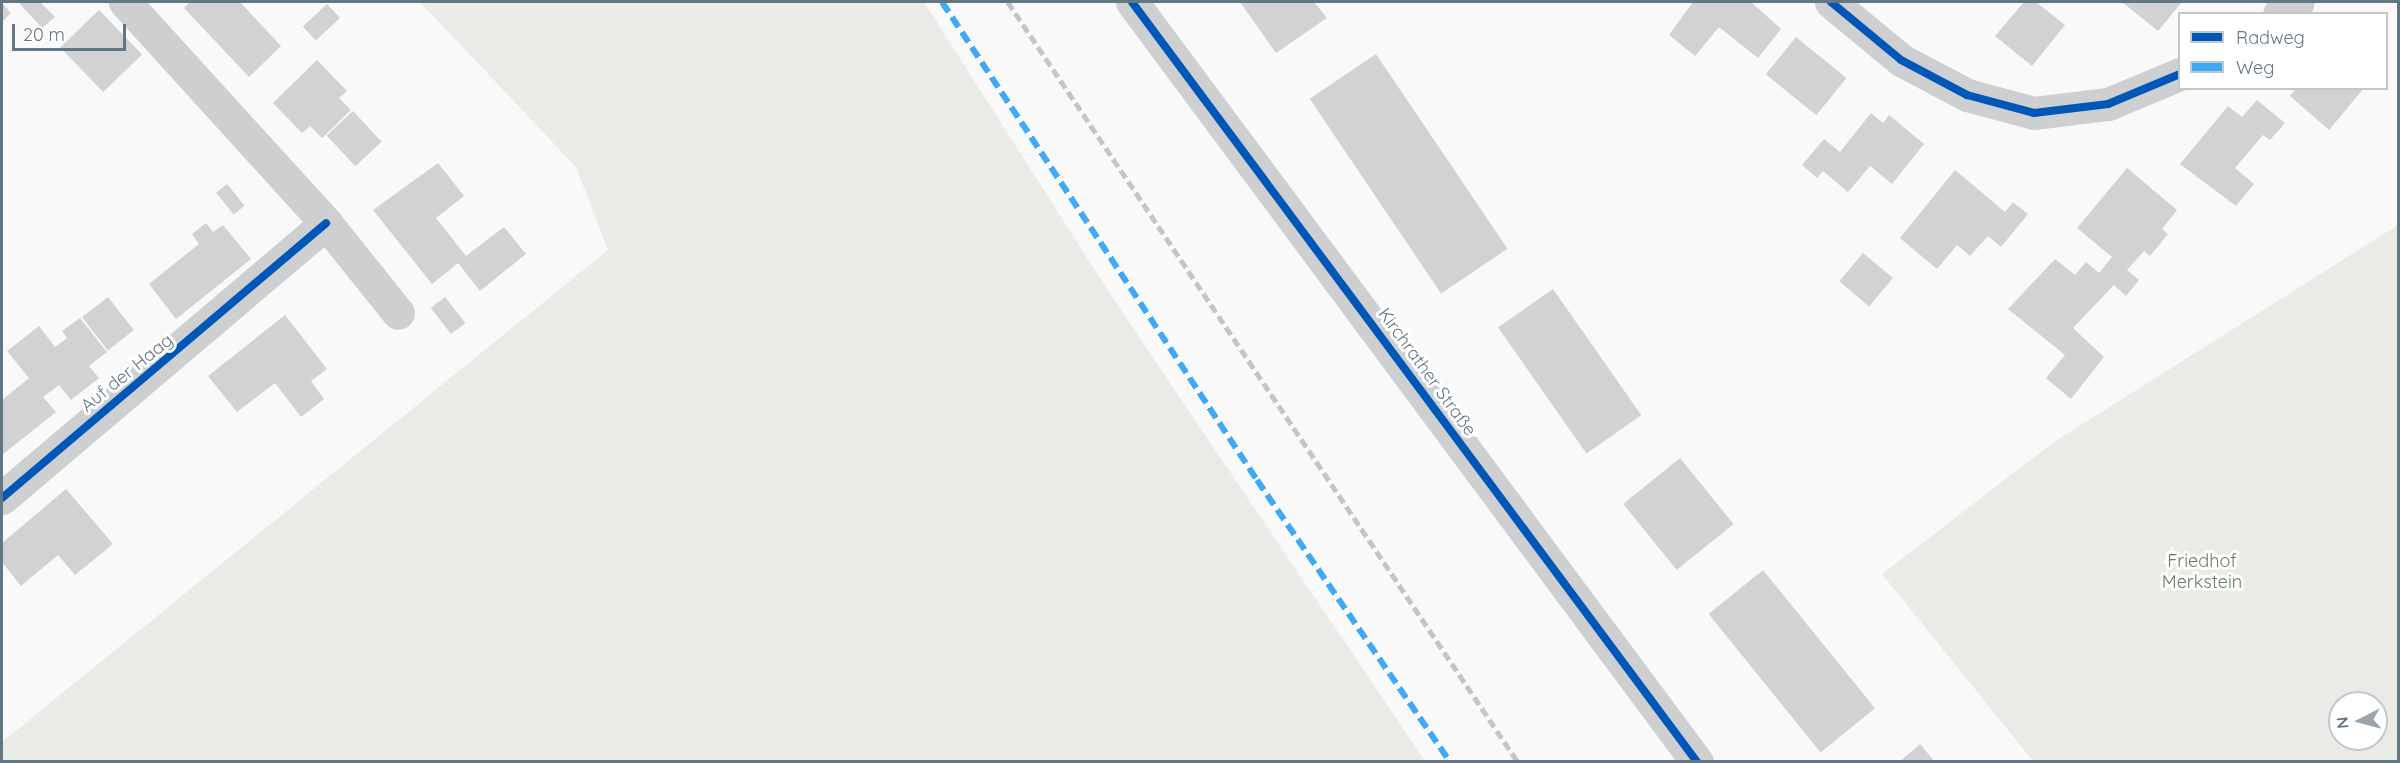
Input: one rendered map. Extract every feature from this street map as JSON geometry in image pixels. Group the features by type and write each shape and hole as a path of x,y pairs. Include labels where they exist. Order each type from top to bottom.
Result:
{"street":[{"path":"125,2 326,224 398,313"},
{"name":"Kirchrather Straße","path":"1132,2 1697,762"},
{"path":"1831,2 1901,60 1967,95 2034,113 2108,104 2178,75"},
{"path":"2282,12 2298,2"},
{"name":"Auf der Haag","path":"2,498 326,224"}],"green space":[{"path":"420,2 924,2 1112,297 1425,761 2,761 2,742 608,250 576,167"},
{"name":"Friedhof Merkstein","path":"2398,225 2398,761 2033,761 1882,574 2054,442"}],"building":[{"path":"40,2 55,17 42,28 19,3"},
{"path":"190,2 240,2 281,46 249,77 184,8"},
{"path":"1240,2 1314,2 1327,18 1276,53"},
{"path":"1693,2 1751,2 1781,29 1758,58 1719,27 1695,56 1669,35"},
{"path":"2024,2 2036,2 2065,25 2032,66 1995,36"},
{"path":"2122,2 2182,2 2158,31"},
{"path":"2,3 11,13 2,22"},
{"path":"327,4 340,18 316,40 303,27"},
{"path":"99,10 142,55 103,92 60,48"},
{"path":"1796,37 1847,78 1816,115 1766,74"},
{"path":"1376,54 1507,249 1441,294 1310,99"},
{"path":"317,60 347,91 339,98 351,110 322,138 310,126 302,133 273,103"},
{"path":"2294,90 2362,90 2329,130 2290,96"},
{"path":"2257,100 2285,123 2270,140 2263,135 2235,168 2254,184 2236,206 2180,164 2228,106 2242,117"},
{"path":"353,111 382,142 355,166 327,136"},
{"path":"1871,113 1883,123 1889,115 1924,144 1892,184 1870,166 1848,192 1823,171 1817,178 1802,165 1824,139 1840,152"},
{"path":"438,163 464,196 436,218 466,256 504,227 526,254 480,291 458,263 432,284 373,210"},
{"path":"2127,168 2177,210 2162,229 2168,234 2150,256 2144,251 2127,270 2139,280 2126,296 2114,285 2073,328 2104,357 2071,399 2046,378 2065,355 2008,309 2055,259 2075,275 2086,262 2099,273 2112,257 2077,228"},
{"path":"1955,170 2005,212 2013,202 2028,214 2001,247 1988,236 1970,256 1957,245 1937,269 1900,238"},
{"path":"227,184 245,206 234,215 216,193"},
{"path":"206,223 213,232 223,225 251,259 176,319 149,284 199,244 192,234"},
{"path":"1863,253 1893,278 1869,306 1839,281"},
{"path":"1553,289 1641,415 1586,454 1498,327"},
{"path":"108,297 134,330 108,350 82,317"},
{"path":"445,297 465,323 451,334 431,308"},
{"path":"285,315 327,369 311,381 324,399 301,417 275,383 237,412 208,376"},
{"path":"80,318 107,352 89,366 99,378 71,400 59,385 43,397 56,412 2,455 2,400 29,378 7,351 39,326 55,347 67,338 62,331"},
{"path":"1680,458 1733,524 1677,570 1623,504"},
{"path":"66,489 113,544 75,575 58,555 21,586 2,562 2,543"},
{"path":"1763,570 1875,708 1821,752 1709,614"},
{"path":"1920,744 1935,762 1899,762"}],"railway":[{"path":"1008,2 1518,762"}],"marked path":[{"path":"942,2 1257,480 1450,762"}],"cycle path":[{"path":"1132,2 1697,762"},
{"path":"1831,2 1901,60 1967,95 2034,113 2108,104 2178,75"},
{"path":"2,498 326,223"}]}
